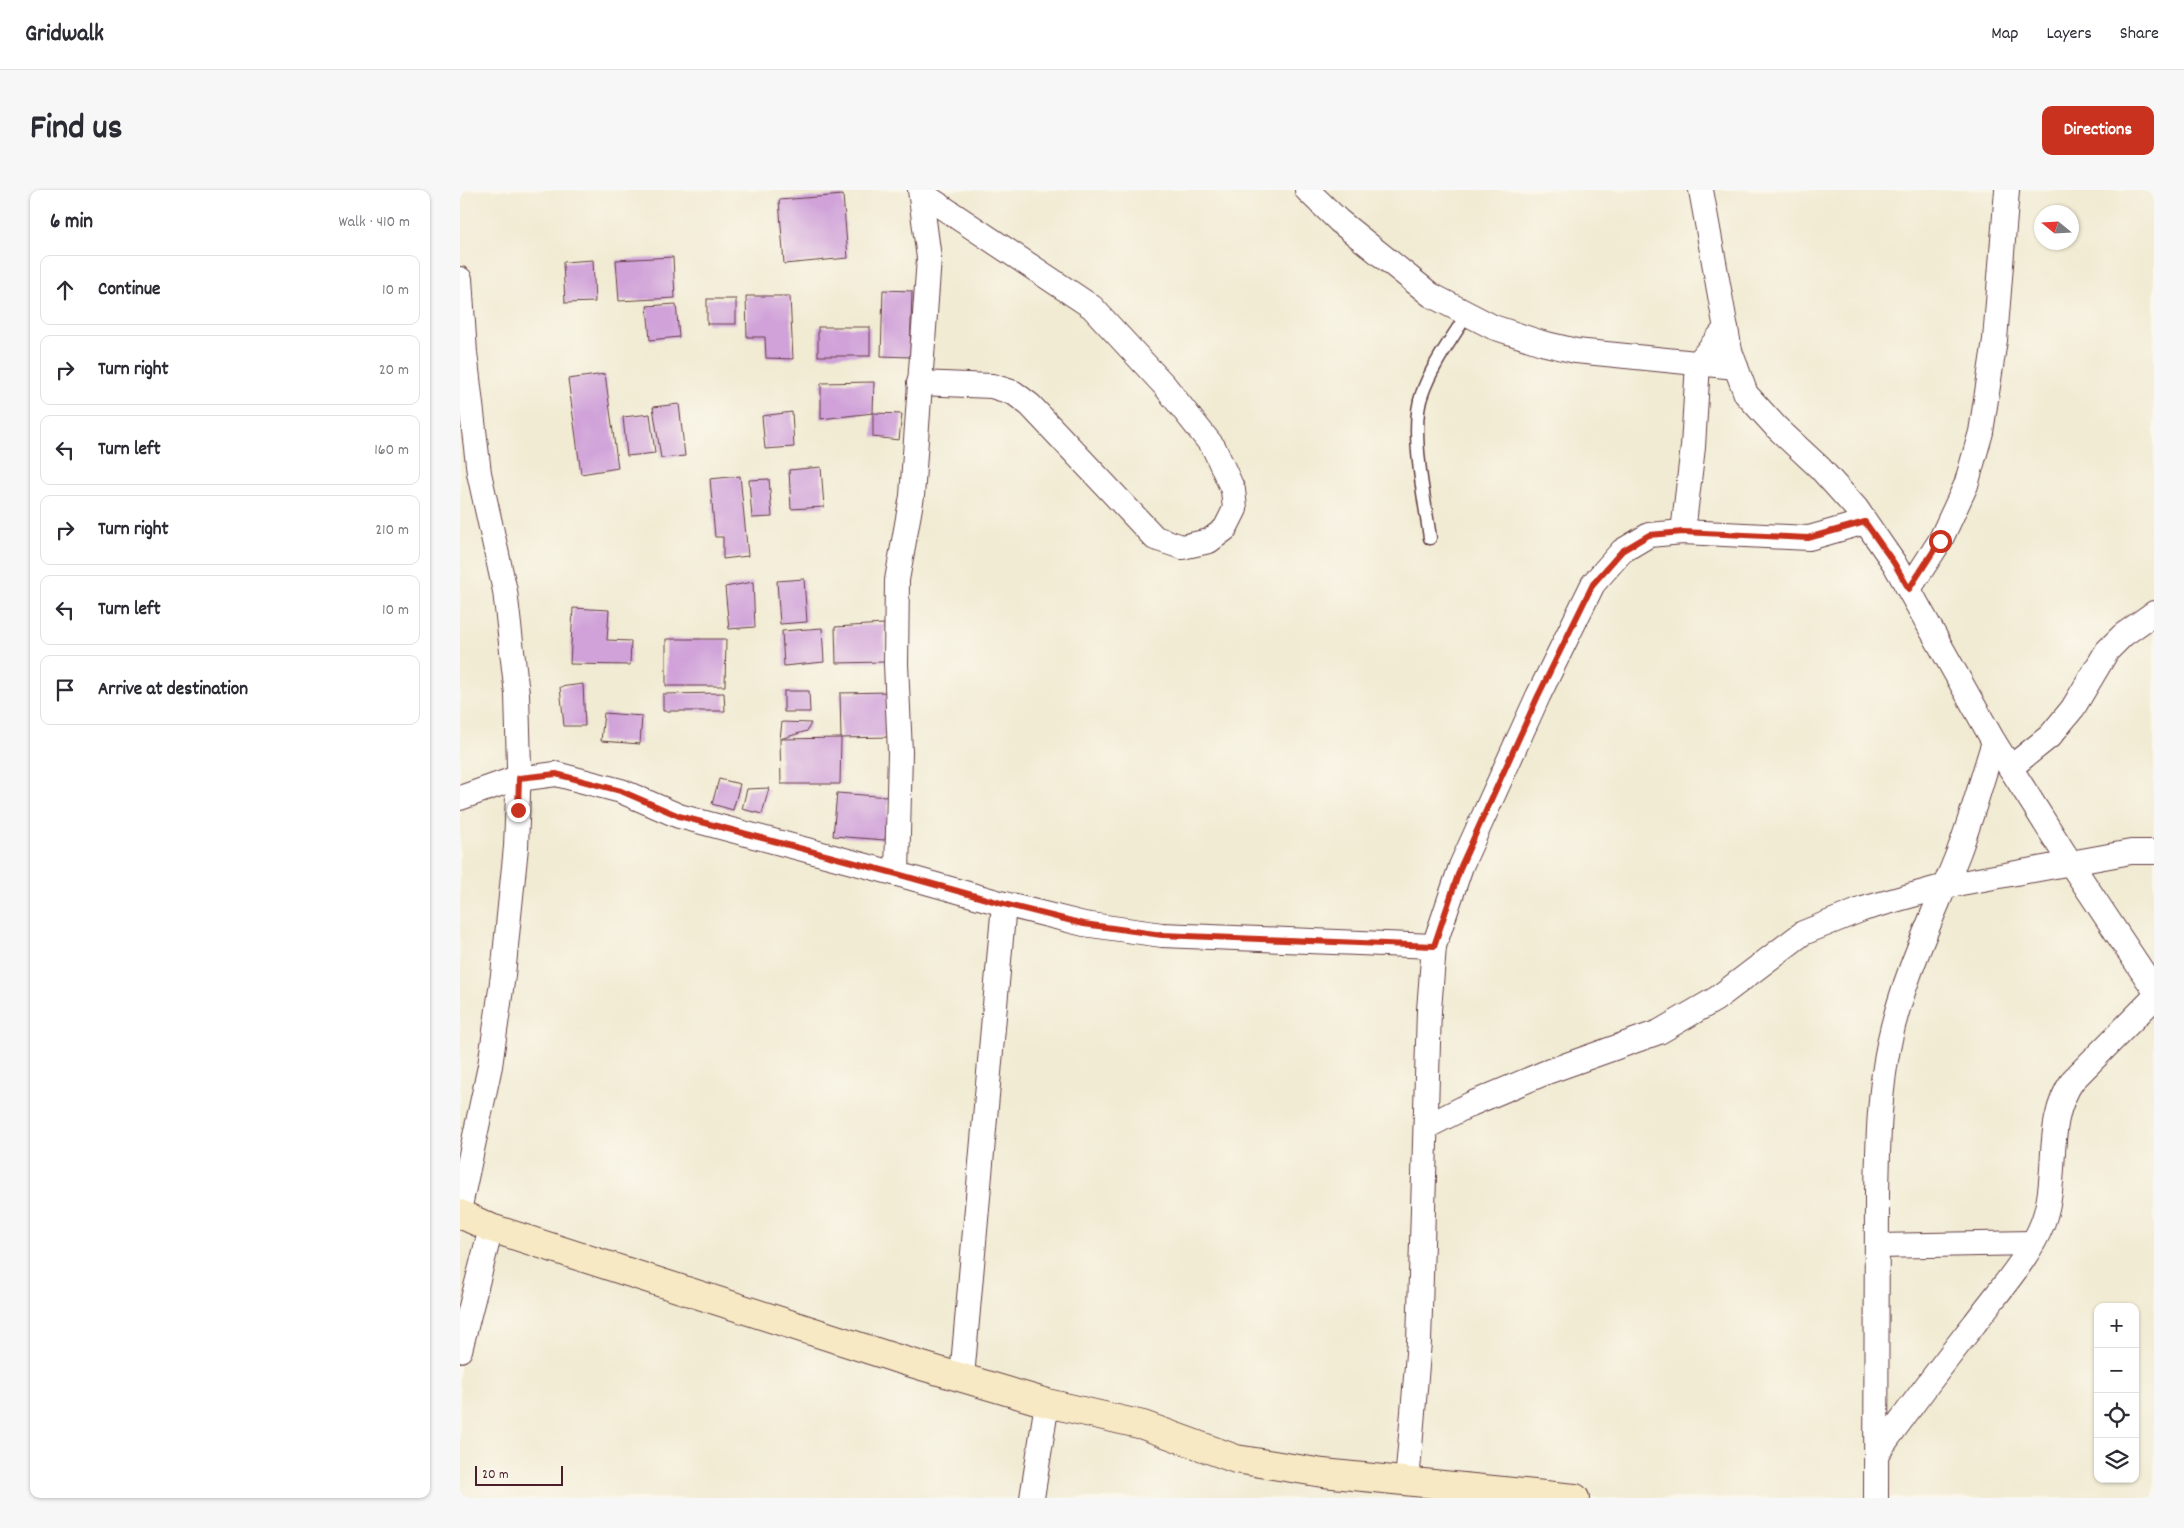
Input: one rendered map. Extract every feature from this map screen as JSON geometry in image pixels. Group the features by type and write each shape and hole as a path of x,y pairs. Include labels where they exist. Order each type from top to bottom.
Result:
{"street":[{"path":"1307,190 1339,221 1431,295 1493,327 1542,343 1576,351 1736,368"},
{"path":"1909,589 1940,541 1966,485 1981,432 1994,340 2006,190"},
{"path":"897,874 900,752 896,664 897,597 898,580 912,496 929,258 921,191"},
{"path":"920,383 992,386 1014,393 1030,405 1155,538 1182,547 1209,541 1226,529 1235,509 1233,490 1214,448 1166,386 1092,306 921,191"},
{"path":"1709,195 1730,351 1746,394 1776,427 1820,468 1856,508 1894,563 1994,742 2071,864 2154,989"},
{"path":"460,279 465,353 479,473 505,591 517,694 519,778 512,889 490,1066 460,1206"},
{"path":"1683,532 1693,448 1698,363 1726,328"},
{"path":"1407,1482 1419,1342 1429,1010 1434,946 1461,866 1538,696 1593,584 1622,551 1649,535 1683,532 1808,538 1865,522"},
{"path":"2010,768 2050,736 2073,708 2107,651 2123,635 2150,622"},
{"path":"1876,1498 1878,1146 1882,1087 1890,1039 1905,988 1972,813 1994,742"},
{"path":"460,798 519,778 556,774 621,791 679,816 1084,924 1162,935 1434,946"},
{"path":"1426,1127 1472,1104 1547,1072 1659,1032 1716,999 1802,933 1863,909 1945,886 2131,852 2154,852"},
{"path":"962,1377 1004,904"},
{"path":"1877,1453 2020,1263 2043,1223 2050,1188 2056,1119 2063,1094 2073,1080 2154,998"},
{"path":"460,1214 491,1228 895,1358 1047,1403 1143,1425 1236,1460 1323,1473 1576,1498"},
{"path":"460,1350 491,1228"},
{"path":"1878,1246 2031,1243"},
{"path":"1032,1498 1047,1403"}],"lane":[{"path":"1430,538 1416,430 1421,395 1436,365 1467,314"}],"building":[{"path":"843,195 848,258 784,264 779,200"},
{"path":"673,257 675,298 619,301 616,260"},
{"path":"593,260 595,302 565,303 563,262"},
{"path":"883,290 912,291 910,357 881,356"},
{"path":"746,296 790,296 793,359 766,358 765,337 747,337"},
{"path":"707,299 736,299 736,324 707,324"},
{"path":"676,304 679,337 650,340 647,306"},
{"path":"818,327 870,327 870,356 818,356"},
{"path":"605,374 618,468 581,474 568,379"},
{"path":"874,382 873,413 821,419 821,383"},
{"path":"679,404 685,456 661,458 653,407"},
{"path":"792,412 794,447 765,449 762,416"},
{"path":"873,413 902,414 899,440 873,437"},
{"path":"650,414 655,453 627,456 623,417"},
{"path":"821,467 824,507 791,509 789,470"},
{"path":"740,476 748,556 723,559 723,537 715,537 710,479"},
{"path":"769,479 772,517 752,518 749,480"},
{"path":"804,579 807,622 780,624 777,581"},
{"path":"753,582 755,627 729,629 725,587"},
{"path":"573,608 609,610 607,640 631,641 630,665 570,664"},
{"path":"884,624 885,662 836,663 835,627"},
{"path":"822,628 824,662 784,666 782,631"},
{"path":"666,639 726,639 725,686 666,686"},
{"path":"583,684 585,726 564,726 560,687"},
{"path":"784,691 809,691 810,712 784,712"},
{"path":"890,692 891,737 841,738 840,693"},
{"path":"724,693 725,711 663,711 663,694"},
{"path":"604,713 642,716 640,744 601,741"},
{"path":"782,722 811,723 807,731 780,739"},
{"path":"841,738 840,784 781,784 780,739"},
{"path":"719,779 740,784 733,810 712,804"},
{"path":"769,788 762,814 742,809 747,789"},
{"path":"837,793 889,797 885,840 833,836"}],"route":[{"path":"518,810 519,778 556,774 621,791 679,816 770,842 1084,924 1162,935 1434,946 1461,866 1538,696 1593,584 1622,551 1649,535 1683,532 1808,538 1865,522 1894,563 1909,589 1940,541"}]}
